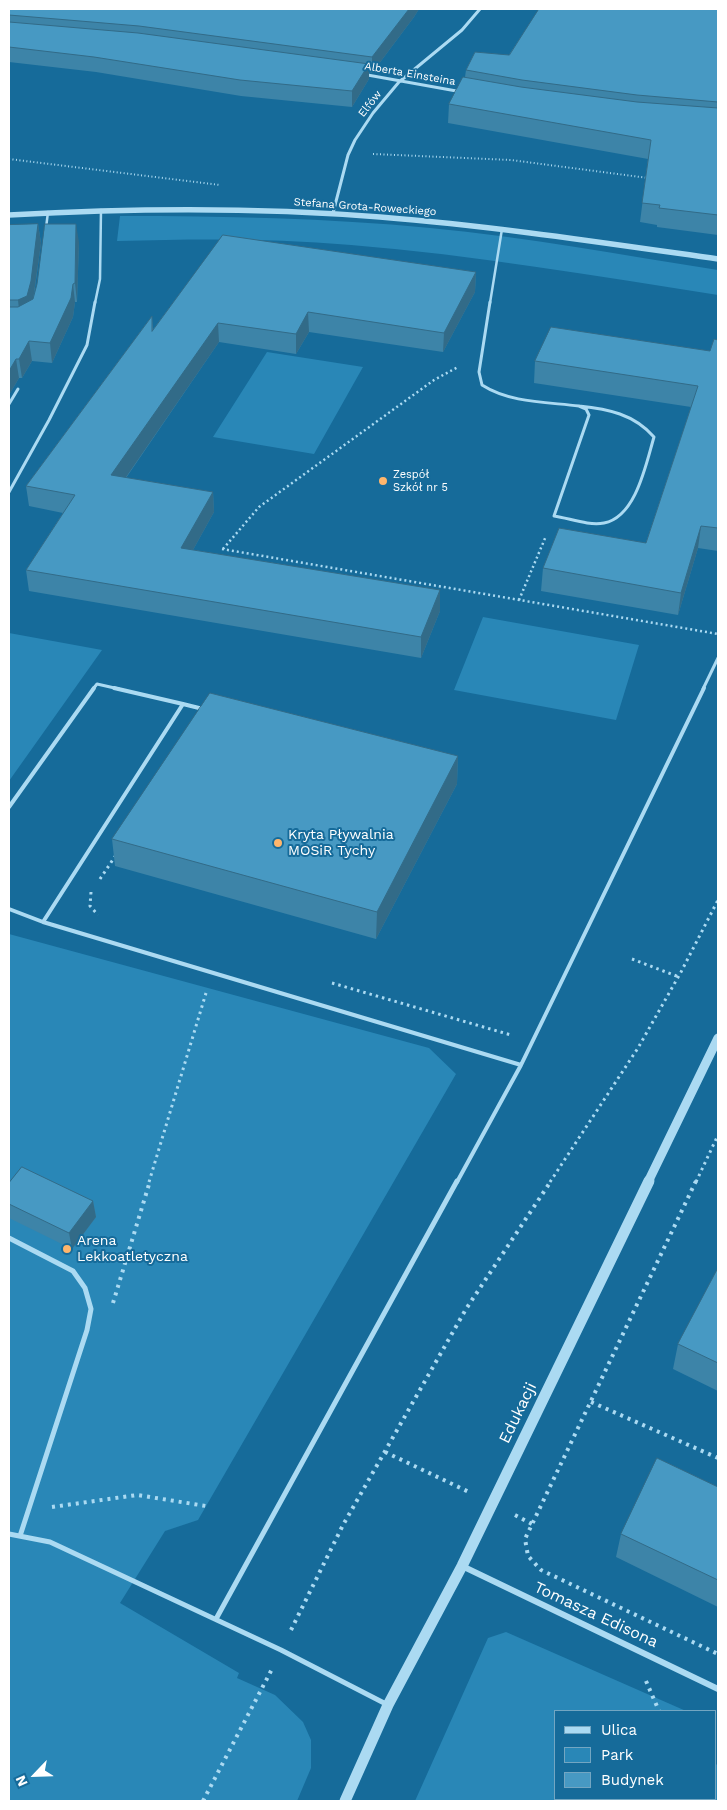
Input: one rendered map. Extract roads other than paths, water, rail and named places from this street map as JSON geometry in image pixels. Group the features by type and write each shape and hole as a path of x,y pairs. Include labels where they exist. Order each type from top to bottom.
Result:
{"street":[{"name":"Elfów","path":"333,213 348,155 355,140 373,114 399,82 462,30 480,9"},
{"name":"Alberta Einsteina","path":"356,73 465,93"},
{"name":"Stefana Grota-Roweckiego","path":"9,215 101,210 207,209 333,213 502,229 718,259"},
{"name":"Edukacji","path":"345,1801 388,1705 462,1566 718,1038"},
{"name":"Tomasza Edisona","path":"462,1566 718,1689"}],"lane":[{"path":"9,492 88,344 100,279 101,210"},
{"path":"46,229 48,212"},
{"path":"502,229 479,372 482,385 487,390 526,399 599,407 636,419 654,437 629,507 614,520 604,523 554,516 589,414 586,409 579,406"},
{"path":"9,404 18,389"},
{"path":"216,1619 521,1065 694,712 718,658"},
{"path":"9,807 97,684 212,711"},
{"path":"43,922 183,704"},
{"path":"9,909 43,922 521,1065"},
{"path":"9,1238 74,1271 85,1288 91,1309 87,1330 20,1536"},
{"path":"9,1534 50,1542 282,1650 388,1705"}],"place":[{"name":"Zespół Szkół nr 5","path":"383,481"},
{"name":"Kryta Pływalnia MOSiR Tychy","path":"278,843"},
{"name":"Arena Lekkoatletyczna","path":"67,1249"}]}
